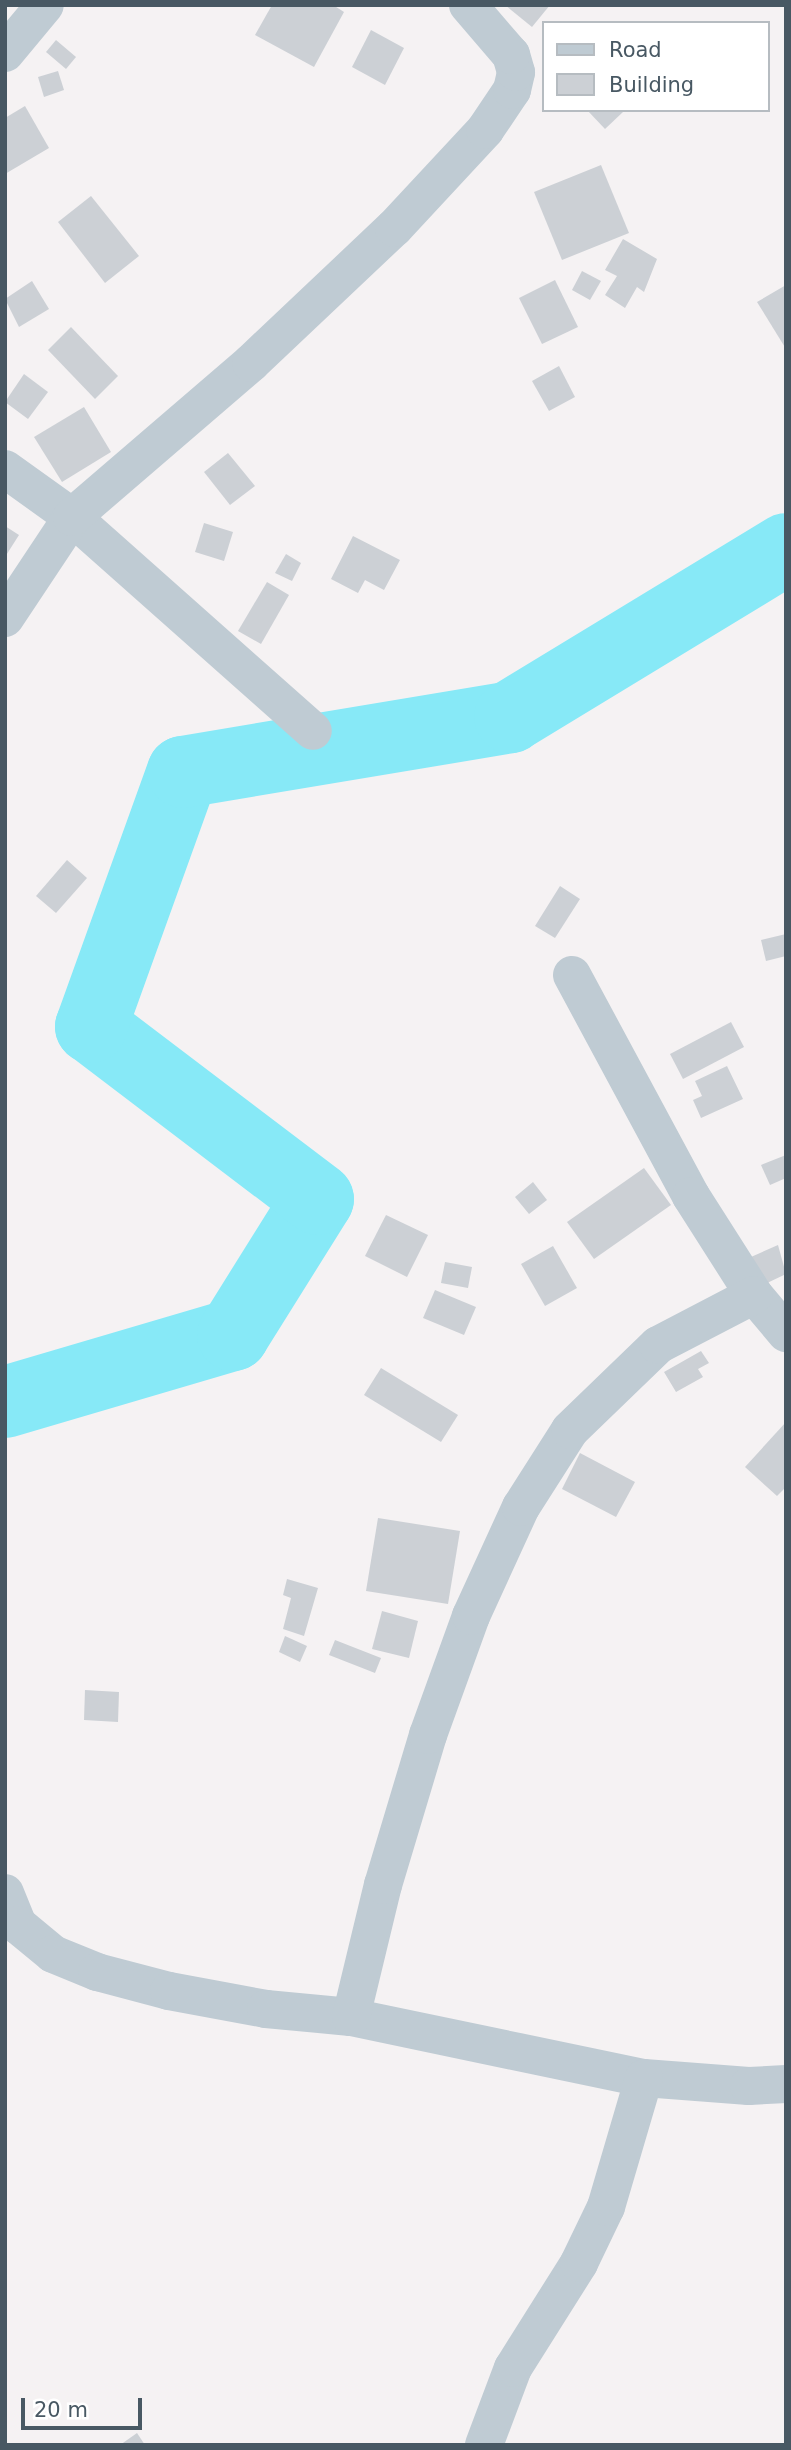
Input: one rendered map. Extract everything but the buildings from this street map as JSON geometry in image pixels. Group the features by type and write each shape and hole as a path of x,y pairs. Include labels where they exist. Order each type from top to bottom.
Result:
{"street":[{"path":"5,53 45,5"},
{"path":"5,618 72,517 270,345 394,228 485,130 512,90 516,72 512,55 468,5"},
{"path":"5,469 72,517 313,731"},
{"path":"572,975 691,1196 754,1295 786,1334"},
{"path":"351,2017 383,1885 428,1735 471,1616 521,1507 570,1430 658,1345 754,1295"},
{"path":"5,1893 18,1925 53,1954 97,1972 266,2009 351,2017 644,2078 749,2086 786,2084"},
{"path":"484,2445 513,2368 579,2263 606,2207 644,2078"}],"waterway":[{"path":"5,1402 233,1335 318,1199 91,1027 183,772 510,717 786,549"}]}
